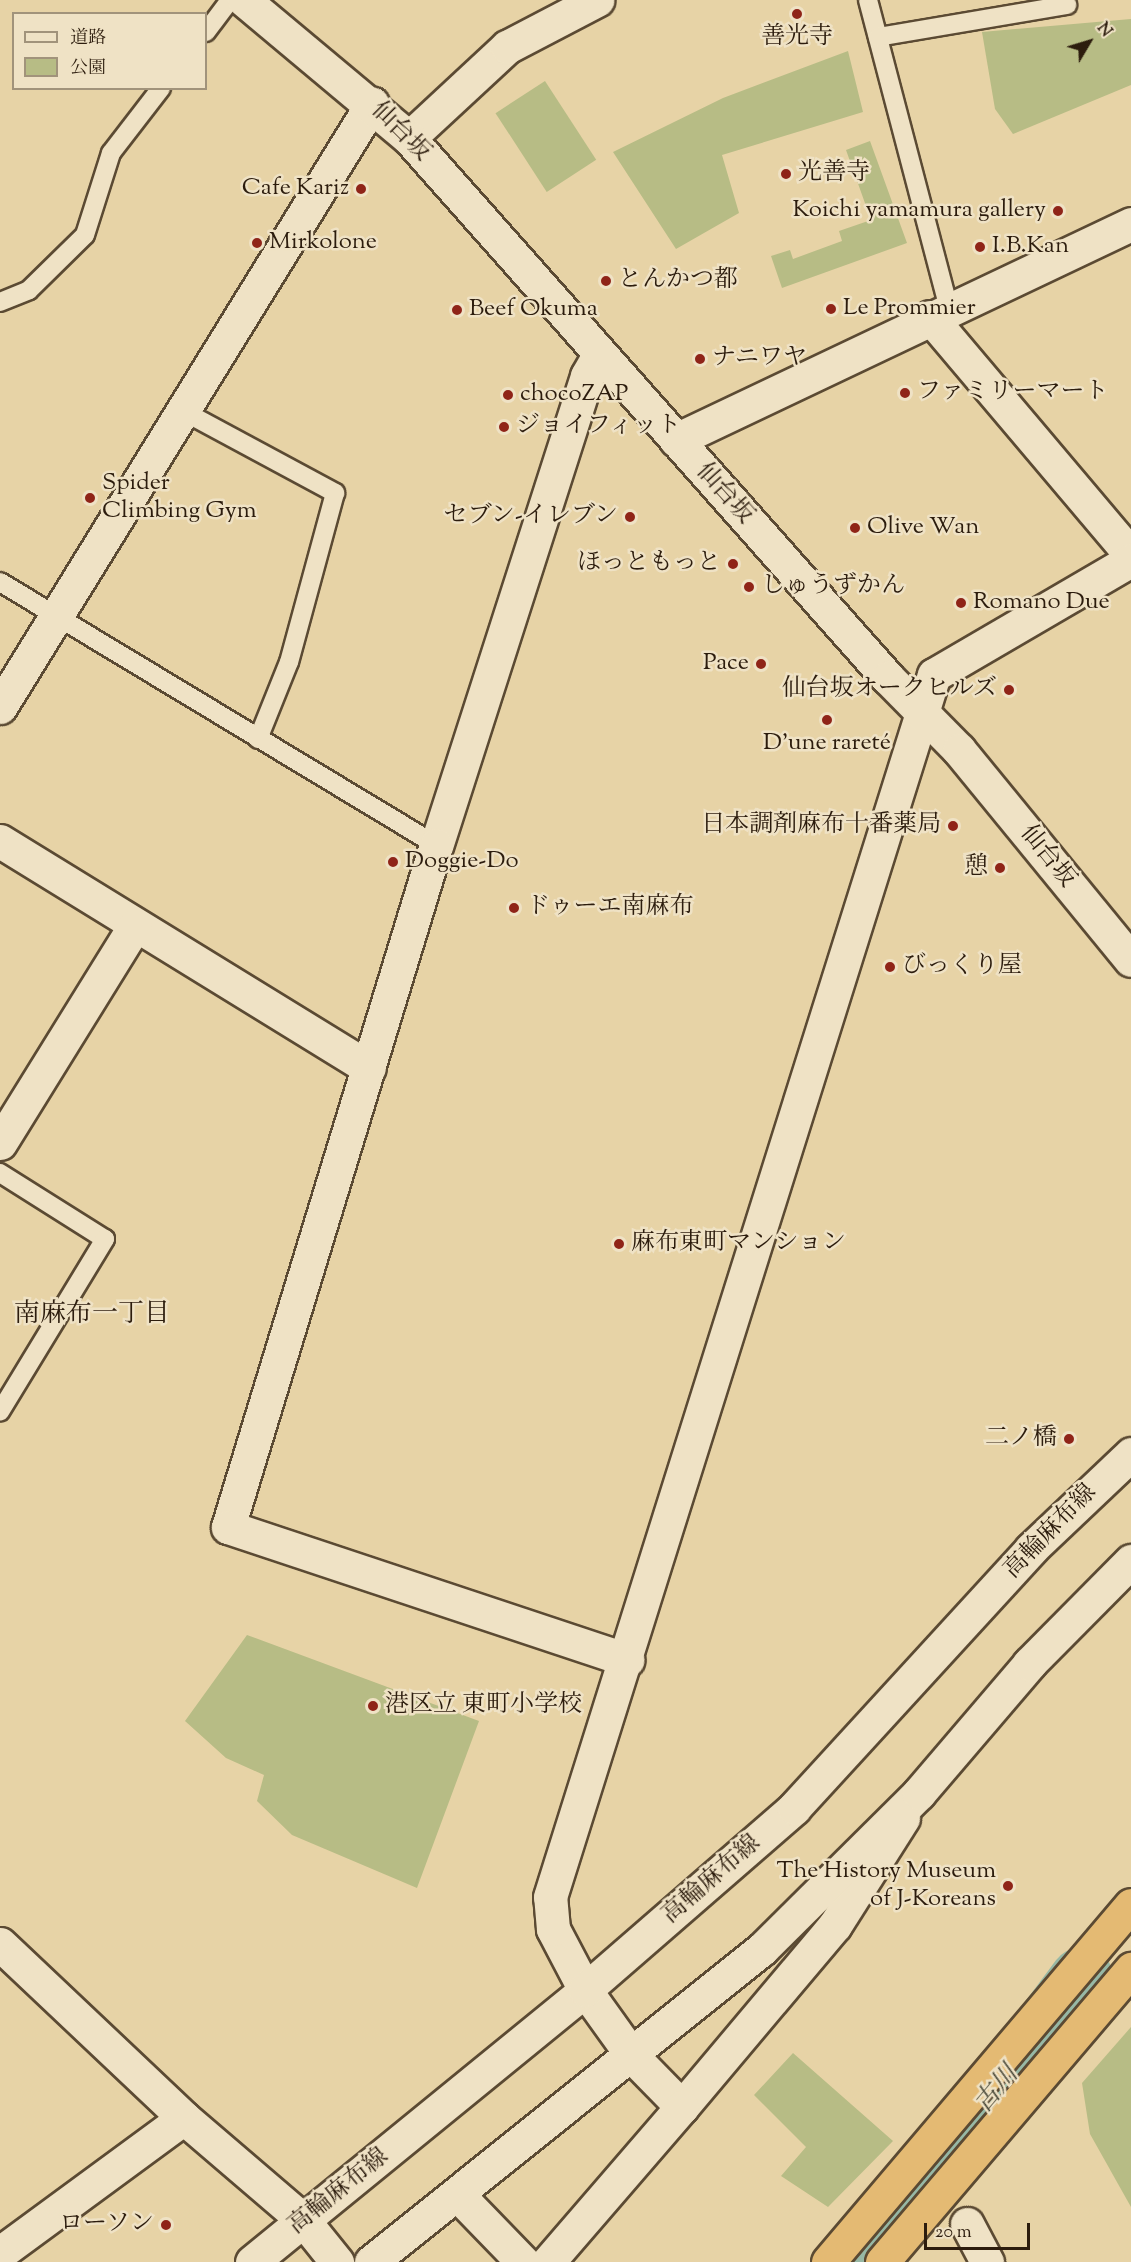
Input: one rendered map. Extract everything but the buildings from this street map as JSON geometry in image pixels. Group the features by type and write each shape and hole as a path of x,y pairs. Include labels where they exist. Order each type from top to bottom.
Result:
{"highway":[{"path":"828,2262 1131,1905"},
{"path":"882,2262 1131,1969"}],"street":[{"name":"仙台坂","path":"244,0 372,104 409,138 599,355 921,713 959,750 1130,956"},
{"path":"409,138 507,47 597,0"},
{"path":"0,707 372,104"},
{"path":"676,440 939,313 1131,224"},
{"path":"939,313 1131,555"},
{"path":"599,355 587,376 436,845 228,1527 627,1660"},
{"path":"682,2107 633,2057 585,1990 553,1929 550,1896 627,1660 912,758 921,713 934,675 1131,560"},
{"path":"0,841 369,1068"},
{"path":"0,1143 135,925"},
{"name":"高輪麻布線","path":"252,2262 585,1990 794,1808 1031,1549 1131,1454"},
{"path":"371,2262 633,2057 762,1949 919,1794 1029,1664 1131,1561"},
{"path":"548,2262 835,1925 919,1794"},
{"path":"0,1944 184,2118 304,2221 337,2262"},
{"path":"0,2253 184,2118"},
{"path":"457,2194 523,2262"},
{"path":"967,2224 987,2262"}],"lane":[{"path":"207,31 230,0"},
{"path":"868,0 939,313"},
{"path":"878,37 1067,5"},
{"path":"0,302 29,290 85,235 111,153 159,90"},
{"path":"183,411 335,493 289,662 258,738"},
{"path":"0,582 436,845"},
{"path":"0,1173 105,1239 0,1412"}],"green space":[{"path":"1131,19 1131,85 1013,134 995,109 982,32"},
{"path":"848,51 863,112 722,155 739,213 676,249 613,152 723,98"},
{"path":"545,81 596,160 547,192 496,113"},
{"path":"870,141 907,243 782,288 771,256 790,250 793,259 842,241 839,231 871,220 846,150"},
{"path":"247,1635 479,1721 417,1888 292,1835 257,1801 264,1775 226,1758 185,1721"},
{"path":"1131,2027 1131,2207 1090,2134 1082,2083"},
{"path":"793,2053 893,2141 828,2207 781,2176 806,2147 754,2095"}],"waterway":[{"name":"古川","path":"855,2262 1021,2061 1082,1979"}],"place":[{"name":"善光寺","path":"797,14"},
{"name":"光善寺","path":"786,174"},
{"name":"Cafe Kariz","path":"361,189"},
{"name":"Koichi yamamura gallery","path":"1058,211"},
{"name":"Mirkolone","path":"257,243"},
{"name":"I.B.Kan","path":"980,247"},
{"name":"とんかつ都","path":"606,281"},
{"name":"Le Prommier","path":"831,309"},
{"name":"Beef Okuma","path":"457,310"},
{"name":"ナニワヤ","path":"700,359"},
{"name":"ファミリーマート","path":"905,393"},
{"name":"chocoZAP","path":"508,395"},
{"name":"ジョイフィット","path":"504,427"},
{"name":"Spider Climbing Gym","path":"90,498"},
{"name":"セブン-イレブン","path":"630,517"},
{"name":"Olive Wan","path":"855,528"},
{"name":"ほっともっと","path":"733,564"},
{"name":"しゅうずかん","path":"749,587"},
{"name":"Romano Due","path":"961,603"},
{"name":"Pace","path":"761,664"},
{"name":"仙台坂オークヒルズ","path":"1009,690"},
{"name":"D'une rareté","path":"827,720"},
{"name":"日本調剤麻布十番薬局","path":"953,826"},
{"name":"Doggie-Do","path":"393,862"},
{"name":"憩","path":"1000,868"},
{"name":"ドゥーエ南麻布","path":"514,908"},
{"name":"びっくり屋","path":"890,967"},
{"name":"麻布東町マンション","path":"619,1244"},
{"name":"二ノ橋","path":"1069,1439"},
{"name":"港区立 東町小学校","path":"373,1706"},
{"name":"The History Museum of J-Koreans","path":"1008,1886"},
{"name":"ローソン","path":"166,2225"}],"district":[{"name":"南麻布一丁目","path":"92,1315"}]}
